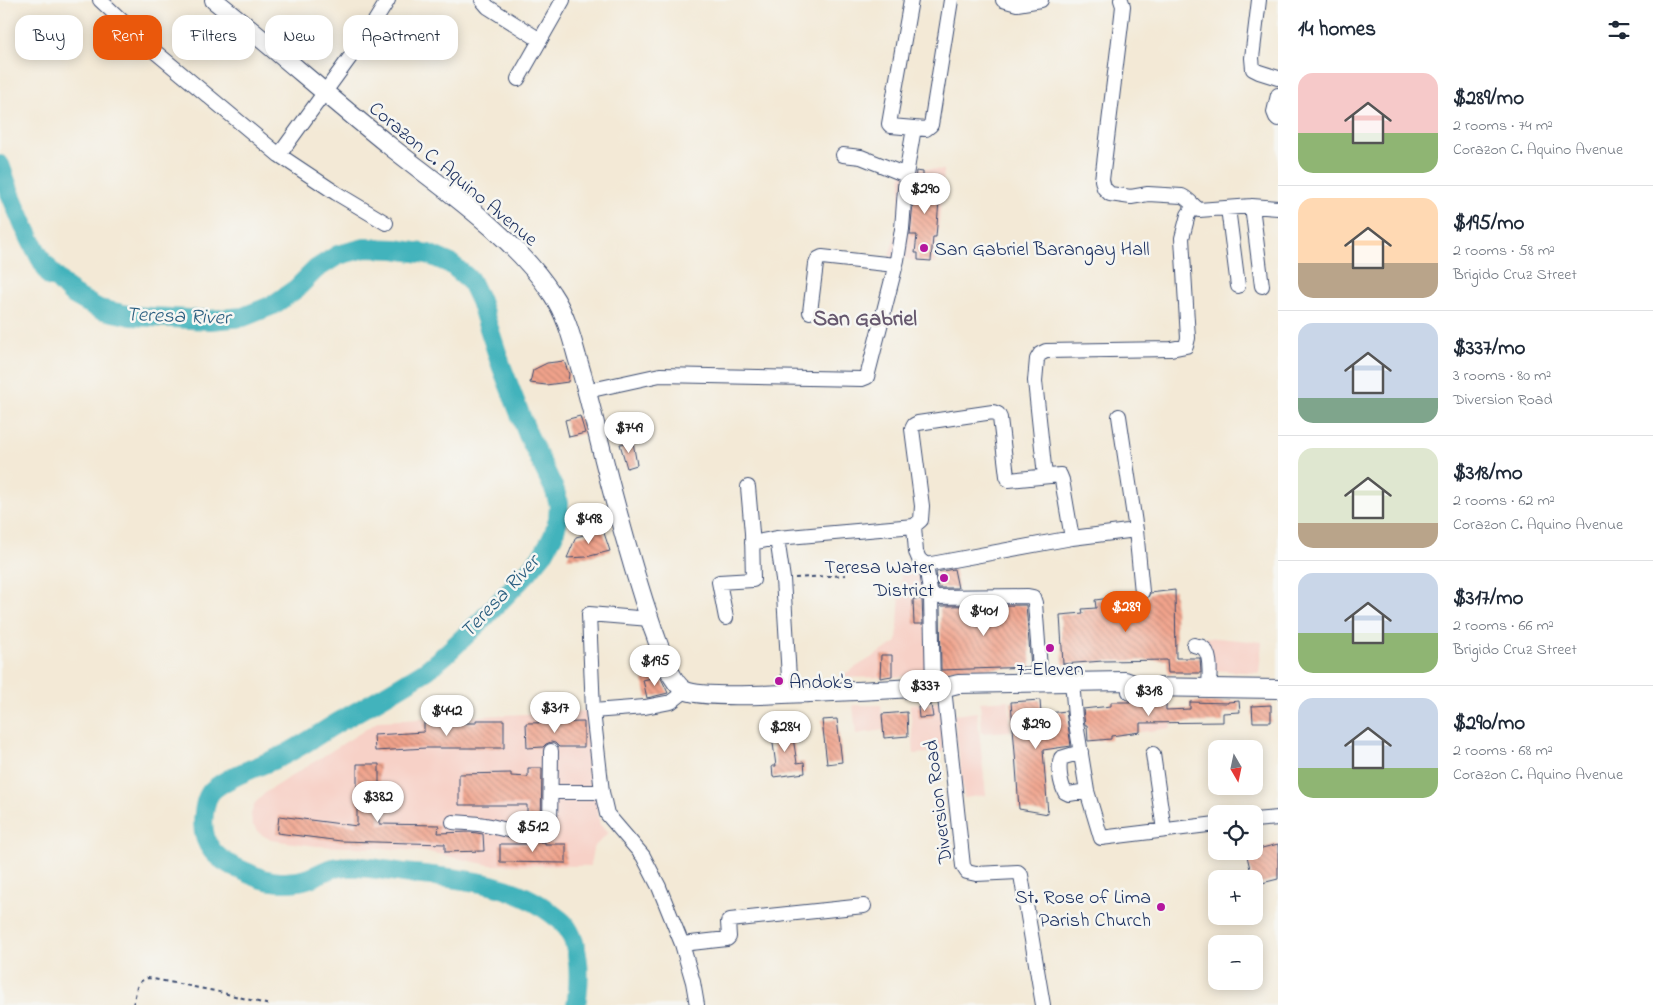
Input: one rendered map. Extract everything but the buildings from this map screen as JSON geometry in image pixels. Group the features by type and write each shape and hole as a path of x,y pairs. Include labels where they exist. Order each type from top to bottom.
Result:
{"main road":[{"name":"Corazon C. Aquino Avenue","path":"214,0 269,44 323,92 495,230 534,269 554,296 569,328 633,571 661,650 675,681 685,691"},
{"path":"939,688 958,694 1073,687 1125,681 1142,687 1278,689"},
{"path":"685,691 712,695 790,694 939,688 958,684 1041,682 1073,687"}],"street":[{"path":"100,0 153,50 279,155 386,223"},
{"path":"279,155 367,34 388,0"},
{"path":"482,0 488,7 540,40"},
{"path":"518,79 563,0"},
{"path":"911,0 889,124 891,126 926,130 931,125 951,0"},
{"path":"1003,0 1017,4 1041,0"},
{"path":"1122,0 1123,6 1102,180 1104,188 1110,194 1131,197 1148,194 1182,196 1187,198 1199,210 1252,206 1278,208"},
{"path":"1259,0 1252,58 1253,69 1278,78"},
{"path":"1278,96 1274,112 1278,119"},
{"path":"587,391 660,375 867,378 902,229 906,175 914,128"},
{"path":"843,155 861,157 906,175"},
{"path":"1045,476 1035,380 1037,359 1040,354 1046,351 1171,349 1186,346 1188,338 1182,238 1188,215 1194,206"},
{"path":"1252,206 1262,286"},
{"path":"1228,208 1238,286"},
{"path":"810,312 818,259 895,265"},
{"path":"752,543 777,538 914,526 921,520 922,506 912,429 914,425 993,412 998,414 1000,418 1009,480 1060,475 1072,538"},
{"path":"1120,416 1136,530 1142,592"},
{"path":"726,618 719,582 753,580 748,487"},
{"path":"914,526 916,552 926,565 931,597 939,688"},
{"path":"926,565 1072,538 1136,530"},
{"path":"777,538 783,579 790,694"},
{"path":"931,597 1033,597 1036,603 1041,682"},
{"path":"650,619 589,614 593,711 602,792 607,814 643,856 659,887 682,944 693,982 697,1005"},
{"path":"1194,645 1202,647 1207,654 1209,662 1209,688"},
{"path":"1073,687 1080,752 1087,791 1101,838 1208,825"},
{"name":"Diversion Road","path":"939,688 963,866 967,872 976,874 1018,872 1021,875 1043,1005"},
{"path":"593,711 645,707 671,702 685,691"},
{"path":"453,822 487,825 505,830 541,835 548,832 550,829 551,751"},
{"path":"1080,752 1061,758 1061,776 1065,792 1069,794 1087,791"},
{"path":"1153,754 1164,830"},
{"path":"1061,776 1084,773"},
{"path":"551,792 602,792"},
{"path":"1263,819 1278,818"},
{"path":"682,944 727,939 729,937 728,922 730,920 864,906"}],"path":[{"path":"783,579 846,575"},
{"path":"133,1005 136,987 141,980 148,978 215,991 270,1005"}],"shaded area":[{"path":"902,167 944,170 935,264 889,256 898,226"},
{"path":"924,571 929,676 838,678 897,642 901,574"},
{"path":"1205,637 1262,642 1259,673 1212,670"},
{"path":"1140,698 1171,698 1171,728 1141,732"},
{"path":"1009,700 1011,731 982,733 980,702"},
{"path":"940,702 943,752 914,754 910,704"},
{"path":"853,705 881,705 883,730 856,734"},
{"path":"587,711 594,787 600,825 609,832 593,848 590,866 489,865 429,852 317,846 271,840 259,833 252,824 251,814 255,803 266,792 379,721"},
{"path":"977,712 986,795 964,798 954,715"}],"waterway":[{"name":"Teresa River","path":"0,165 22,222 51,277 46,265 72,294 99,309 132,316 210,320 243,317 273,305 296,289 316,269 338,255 365,248 395,249 428,254 451,264 470,280 480,301 501,365 528,435 555,491 559,505 558,520 553,536 543,554 529,571 482,620 427,670 304,744 221,784 208,796 203,825 208,844 219,857 236,868 259,878 281,882 296,881 310,878 335,868 372,868 481,883 500,887 535,902 565,924 571,935 578,964 576,1005"}],"place":[{"name":"San Gabriel Barangay Hall","path":"924,248"},
{"name":"Teresa Water District","path":"944,578"},
{"name":"7-Eleven","path":"1050,648"},
{"name":"Andok's","path":"779,681"},
{"name":"St. Rose of Lima Parish Church","path":"1161,907"}],"district":[{"name":"San Gabriel","path":"865,317"}]}
